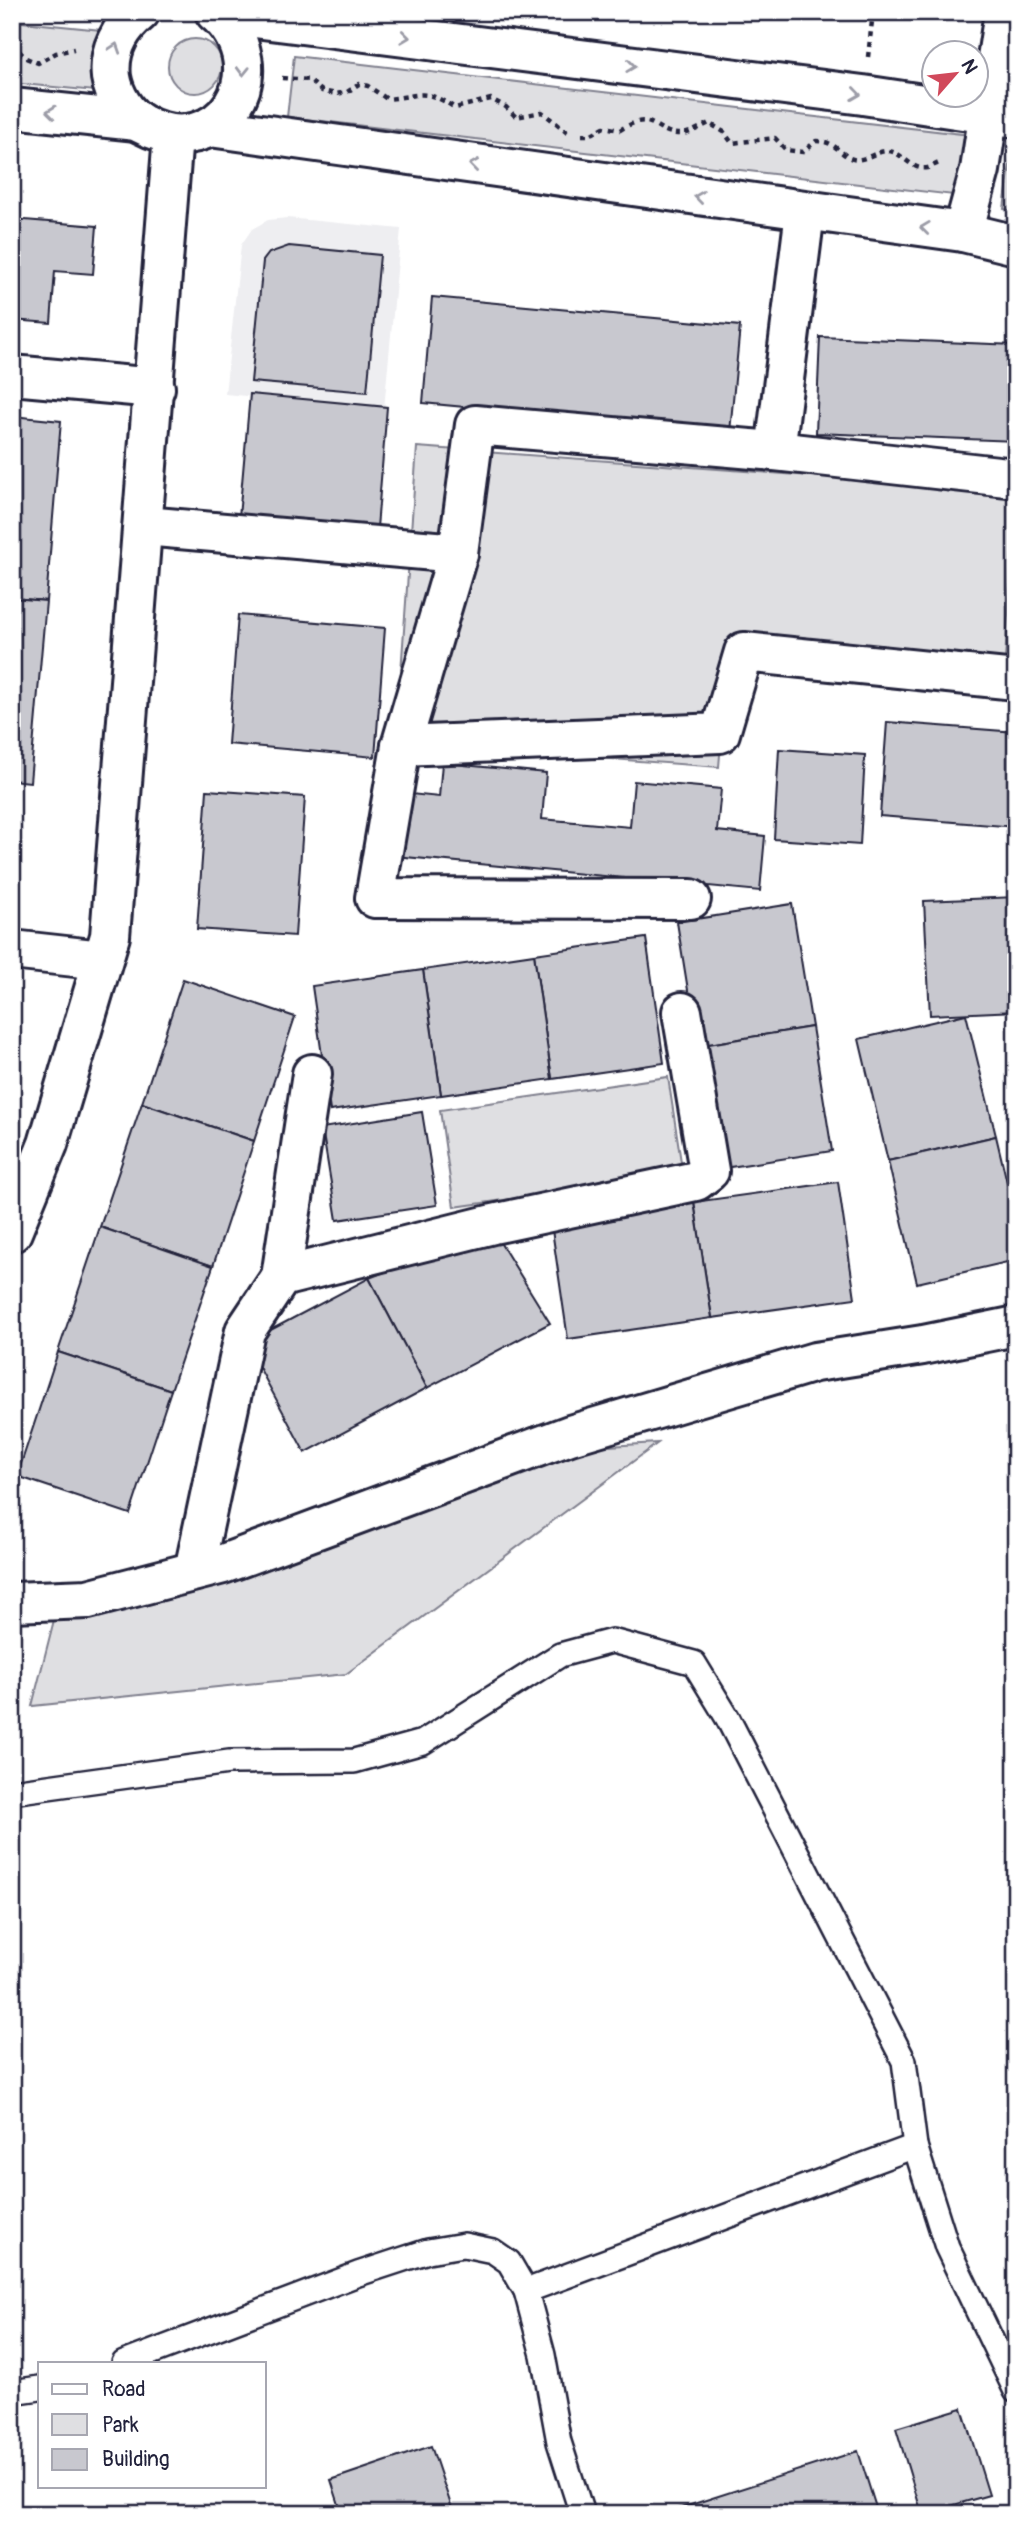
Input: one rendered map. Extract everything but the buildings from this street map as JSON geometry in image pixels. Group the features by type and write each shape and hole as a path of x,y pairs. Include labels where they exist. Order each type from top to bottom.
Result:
{"street":[{"path":"138,121 116,93 111,59 122,30 141,12"},
{"path":"215,12 1003,116"},
{"path":"12,108 138,121 173,135 192,134 210,127 226,115 237,99 244,81 240,43 230,26 215,12"},
{"path":"963,233 980,170 1003,116 1004,12"},
{"path":"210,127 963,233 1016,245"},
{"path":"12,1233 30,1144 110,936 173,135"},
{"path":"775,451 806,212"},
{"path":"12,375 155,388"},
{"path":"691,899 376,898 401,746 458,553 475,425 775,451 1016,478"},
{"path":"144,526 458,553"},
{"path":"401,746 720,733 744,652 1016,680"},
{"path":"12,950 102,960"},
{"path":"281,1277 494,1224 696,1181 709,1171 682,1012"},
{"path":"194,1571 245,1331 281,1277 312,1074"},
{"path":"12,1602 88,1599 223,1564 596,1427 815,1362 923,1345 1016,1326"}],"lane":[{"path":"12,1793 229,1762 354,1761 423,1742 560,1655 612,1641 694,1663 727,1717 904,2061 915,2146 947,2247 1016,2390"},
{"path":"526,2291 915,2146"},
{"path":"127,2362 358,2274 428,2251 464,2245 492,2251 509,2262 526,2291 543,2355 559,2442 582,2514"},
{"path":"12,2392 38,2388"}],"path":[{"path":"12,44 26,58 38,63 56,52 75,48 86,55 111,59"},
{"path":"275,78 309,80 322,91 336,93 347,92 359,84 369,86 387,99 419,93 435,95 456,108 491,99 506,107 516,117 542,112 572,136 590,135 604,127 620,130 634,121 653,122 669,133 685,134 709,124 724,132 732,143 775,138 786,150 803,152 816,141 828,141 851,159 866,159 884,151 895,152 914,167 927,168 939,161 980,170"}],"shaded area":[{"path":"287,218 401,229 384,409 225,394 241,245 252,229 268,220"}],"green space":[{"path":"12,21 111,31 106,92 12,83"},
{"path":"195,39 214,47 222,66 214,85 195,93 176,85 168,66 176,47"},
{"path":"294,56 970,135 962,196 287,117"},
{"path":"1012,150 1016,151 1016,212 1004,209"},
{"path":"417,447 1016,491 1003,691 727,670 719,767 396,743"},
{"path":"668,1077 683,1175 454,1207 440,1110"},
{"path":"658,1443 346,1674 32,1706 55,1616 576,1448"}]}
